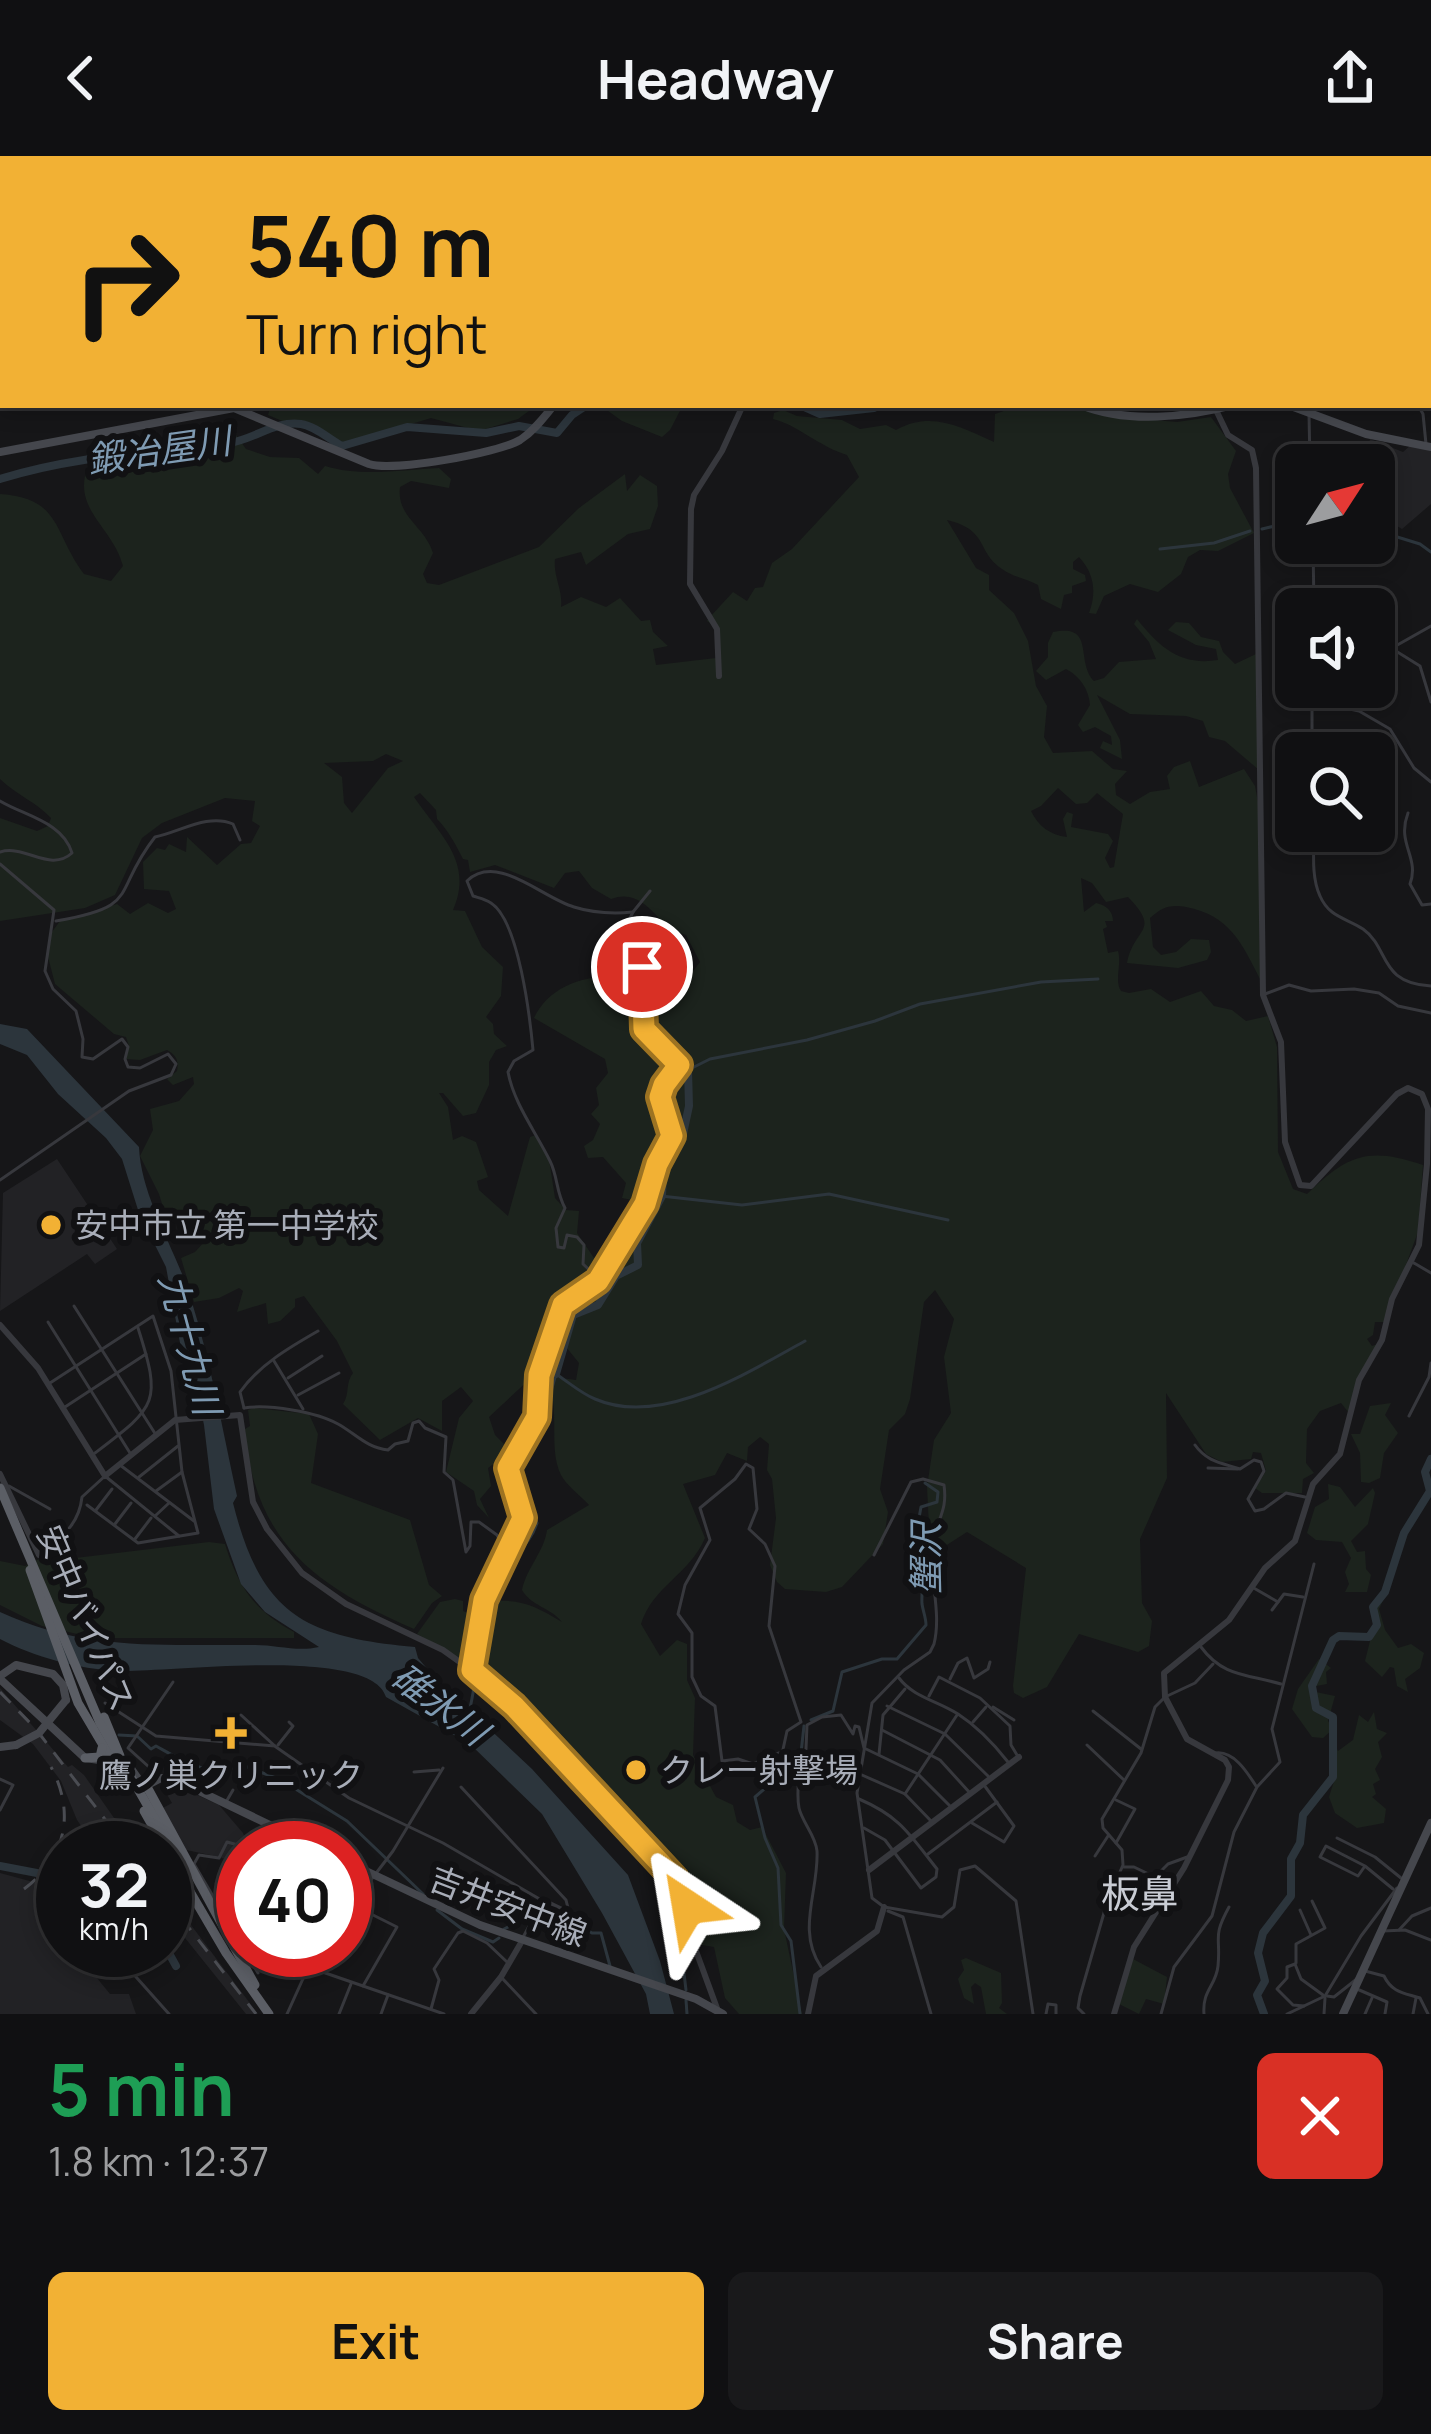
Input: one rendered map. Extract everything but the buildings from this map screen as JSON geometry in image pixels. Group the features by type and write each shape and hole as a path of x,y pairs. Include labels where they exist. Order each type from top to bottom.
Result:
{"highway":[{"name":"安中バイパス","path":"4,1486 75,1674 150,1821"},
{"name":"安中バイパス","path":"0,1503 32,1562"},
{"path":"32,1562 102,1748 117,1762"},
{"path":"75,1674 118,1744 117,1762"},
{"path":"85,1757 100,1757 102,1748"},
{"path":"145,1786 163,1821"},
{"path":"145,1786 142,1813 146,1821"},
{"path":"192,1867 216,1904"},
{"name":"安中バイパス","path":"192,1890 273,2014"},
{"name":"安中バイパス","path":"192,1900 214,1941 273,2014"},
{"path":"251,1977 255,1985"}],"main road":[{"path":"0,452 221,408 246,410 385,468 499,448 530,432 551,408"},
{"path":"1095,408 1122,414 1223,408"},
{"path":"1297,408 1366,434 1429,446"},
{"path":"0,1747 39,1733 65,1700 64,1684 50,1673 16,1665 0,1677 85,1757 136,1768 145,1786 159,1772 262,1821"},
{"path":"1343,2014 1431,1823"},
{"name":"吉井安中線","path":"374,1875 467,1920 696,1999 720,2012"}],"street":[{"path":"719,676 717,628 690,584 691,509 742,408"},
{"path":"1420,408 1429,446"},
{"path":"1114,2014 1134,1947 1190,1856 1228,1780 1229,1767 1187,1739 1166,1697 1164,1673 1229,1619 1250,1586 1295,1541 1312,1484 1340,1454 1359,1380 1382,1340 1392,1298 1413,1262 1429,1164 1427,1103 1422,1094 1408,1088 1307,1188 1300,1185 1285,1142 1281,1042 1263,995 1256,468 1252,450 1228,435 1216,410"},
{"path":"1309,412 1310,444"},
{"path":"1431,626 1391,648 1420,666 1431,702"},
{"path":"1346,708 1390,729 1414,768 1431,782"},
{"path":"0,801 47,824 68,842 72,853 66,860 53,861 11,849 0,852"},
{"path":"1408,813 1402,834 1414,868 1410,884 1420,904 1431,904"},
{"path":"55,922 90,916 117,903 155,837 181,834 199,822 223,820 233,824 240,840"},
{"path":"1315,852 1316,883 1327,908 1367,932 1393,971 1420,986 1431,986"},
{"path":"0,864 51,905 55,922 46,944 45,971 53,988 76,1011 84,1059 98,1057 122,1039 128,1047 125,1064 131,1068 168,1054 176,1060 171,1076 129,1091 0,1180"},
{"path":"599,1279 583,1264 582,1240 569,1234 565,1248 557,1244 556,1228 565,1208 552,1164 512,1089 508,1072 514,1061 532,1051 519,961 500,913 491,903 472,896 467,881 483,871 499,871 568,906 596,913 633,912"},
{"path":"475,1672 484,1600 523,1513 508,1468 539,1409 544,1355 566,1301 592,1288 645,1204 657,1164 672,1136 660,1097 666,1081 679,1068 674,1057 647,1035 642,1023 644,972 623,934 650,891"},
{"path":"1263,995 1289,985 1311,991 1358,989 1378,993 1398,1006 1431,1012"},
{"path":"1413,1262 1431,1273"},
{"path":"74,1306 156,1435"},
{"path":"48,1384 153,1316 169,1361 180,1419 182,1472 198,1533 138,1544 87,1505"},
{"path":"48,1322 131,1455"},
{"path":"0,1325 27,1353 105,1476 180,1537"},
{"path":"92,1455 143,1414 153,1393 137,1326"},
{"path":"318,1331 241,1390 249,1492 278,1544 316,1586 371,1618 414,1635 475,1672 514,1706 680,1884 692,1940 720,2012"},
{"path":"64,1408 146,1354"},
{"path":"286,1379 322,1356"},
{"path":"274,1361 304,1410"},
{"path":"1409,1416 1429,1377 1431,1361"},
{"path":"296,1395 339,1373"},
{"path":"32,1562 73,1526 84,1492 180,1419 304,1410 343,1426 376,1449 388,1450 408,1441 410,1429 419,1421 446,1437 443,1472 454,1480 463,1548 469,1552 468,1525 479,1522 497,1535 505,1550"},
{"path":"1195,1445 1206,1458 1240,1468"},
{"path":"137,1479 178,1446"},
{"path":"1208,1468 1240,1468 1255,1460 1264,1466 1248,1498 1255,1511 1286,1493 1307,1498"},
{"path":"782,1754 787,1731 801,1723 769,1626 775,1566 765,1544 749,1529 757,1509 753,1468 746,1464 700,1508 710,1540 685,1585 678,1614 692,1635 689,1657 694,1684 716,1709 722,1761 753,1764 769,1754 782,1754 800,1770 800,1811 816,1847 817,1886 807,1913 812,1950 822,1969"},
{"path":"119,1465 196,1522"},
{"path":"155,1492 182,1472"},
{"path":"0,1474 4,1486 50,1509"},
{"path":"874,1555 911,1482 923,1479 944,1485 946,1504 933,1555 936,1636 932,1650 872,1703 858,1799 869,1893 884,1908 903,1917 932,2014"},
{"path":"95,1511 114,1486"},
{"path":"114,1526 133,1501"},
{"path":"134,1540 169,1502"},
{"path":"1161,2014 1174,1967 1211,1916 1234,1832 1257,1787 1280,1762 1272,1729 1314,1564"},
{"path":"1250,1586 1278,1602"},
{"path":"1272,1610 1287,1594 1305,1598"},
{"path":"1200,1646 1226,1672 1284,1684"},
{"path":"950,1681 958,1664 967,1658 974,1678 990,1662"},
{"path":"1084,2014 1078,2008 1080,1996 1108,1899 1123,1867 1123,1854 1102,1819 1143,1750 1155,1706 1195,1683 1213,1664"},
{"path":"898,1676 906,1688 971,1724 1009,1764"},
{"path":"928,1698 939,1677 1014,1720"},
{"path":"159,1772 128,1749 173,1682"},
{"path":"879,1755 887,1706 906,1688"},
{"path":"106,1703 156,1736 277,1747"},
{"path":"887,1706 945,1734 986,1781 1014,1826 1004,1842 971,1823"},
{"path":"971,1724 990,1706"},
{"path":"868,1870 1018,1757 1011,1745 1010,1726 990,1706"},
{"path":"1093,1711 1143,1750"},
{"path":"905,1794 958,1714"},
{"path":"241,1715 349,1798 568,1913"},
{"path":"795,1762 806,1749 807,1726 829,1715 841,1715 853,1734 855,1726 859,1727 867,1750 918,1774 951,1808"},
{"path":"277,1747 291,1724 300,1721"},
{"path":"882,1730 931,1754 970,1793"},
{"path":"1088,1745 1125,1781"},
{"path":"1215,1755 1218,1751 1233,1758 1257,1787"},
{"path":"372,1878 442,1769 414,1772"},
{"path":"860,1774 905,1794 932,1822"},
{"path":"0,1779 13,1785 0,1810"},
{"path":"129,1790 145,1786"},
{"path":"461,1787 566,1900 568,1913"},
{"path":"225,1803 232,1790"},
{"path":"858,1799 891,1813 937,1869 936,1877 921,1888 878,1834 862,1828"},
{"path":"1114,1799 1136,1809 1116,1843"},
{"path":"926,1856 997,1802"},
{"path":"1095,1856 1108,1834"},
{"path":"1324,2014 1325,1996 1361,1936 1405,1881 1375,1857 1337,1838"},
{"path":"1365,1867 1358,1876 1320,1857 1326,1846 1365,1867 1395,1890"},
{"path":"216,1858 200,1855 194,1864 216,1901"},
{"path":"1123,1867 1155,1877 1168,1864 1190,1856"},
{"path":"884,1908 945,1915 953,1907 960,1870 975,1866 1016,1901 1034,2014"},
{"path":"471,2014 501,1977 542,1901"},
{"path":"1304,2006 1293,2005 1277,1989 1287,1978 1287,1967 1299,1958 1296,1944 1325,1928 1312,1901"},
{"path":"1204,2014 1204,1996 1219,1964 1216,1930 1229,1907"},
{"path":"808,2014 811,1988 822,1969 847,1957 877,1931 884,1908"},
{"path":"1397,1931 1412,1916 1431,1908"},
{"path":"1300,1910 1312,1936"},
{"path":"372,1914 397,1927 372,1970"},
{"path":"1382,1930 1415,1932 1431,1940"},
{"path":"431,2009 439,1980 434,1969 458,1933 488,1943 508,1964"},
{"path":"1295,1964 1301,1979 1325,1996 1334,1997 1362,1974 1382,1975 1406,1997 1424,2001 1428,2014"},
{"path":"136,1977 169,2014"},
{"path":"287,2014 304,1977"},
{"path":"336,1977 444,2014"},
{"path":"363,1986 368,1977"},
{"path":"501,1977 536,2014"},
{"path":"338,2014 352,1983"},
{"path":"1355,1988 1387,2002 1385,2014"},
{"path":"381,2014 388,1994"},
{"path":"1287,2014 1325,1996"},
{"path":"1365,2014 1372,1996"},
{"path":"1413,2014 1416,1997"},
{"path":"1046,2014 1048,2004 1057,2006 1056,2014"}],"shaded area":[{"path":"270,408 533,408 518,419 479,431 431,418 346,444 307,424 268,415"},
{"path":"604,408 681,408 662,437 622,421"},
{"path":"1013,408 1080,408 1098,415 1177,422 1211,417 1236,451 1228,474 1230,488 1254,533 1218,551 1200,550 1188,557 1181,574 1158,592 1130,584 1104,596 1096,614 1089,613 1093,583 1079,557 1073,569 1085,575 1086,581 1072,586 1061,609 1041,599 1038,585 994,562 970,529 947,520 976,568 989,575 989,590 1014,613 1028,641 1036,686 1047,706 1044,737 1053,753 1092,751 1113,769 1127,771 1115,784 1116,795 1130,804 1150,792 1170,789 1167,776 1174,767 1190,761 1199,787 1244,769 1255,786 1260,979 1224,924 1180,906 1166,907 1150,918 1153,947 1161,955 1176,952 1191,939 1209,940 1207,960 1178,968 1127,963 1143,930 1143,917 1128,897 1106,902 1092,883 1081,878 1084,912 1096,903 1112,914 1113,921 1105,921 1103,929 1108,953 1118,951 1121,991 1151,989 1170,1002 1201,991 1214,1006 1232,1010 1246,1021 1268,1016 1277,1047 1278,1152 1293,1189 1307,1194 1334,1170 1359,1158 1387,1156 1423,1165 1418,1232 1385,1322 1375,1322 1373,1335 1367,1339 1372,1346 1380,1343 1355,1385 1349,1413 1341,1403 1320,1411 1307,1429 1306,1463 1314,1473 1303,1479 1302,1493 1262,1493 1255,1488 1266,1471 1261,1453 1222,1462 1206,1454 1166,1393 1167,1478 1140,1539 1142,1603 1152,1621 1149,1646 1138,1652 1079,1634 1047,1687 1023,1698 1014,1693 1013,1686 1026,1568 967,1532 939,1550 930,1546 927,1487 934,1440 951,1413 944,1357 954,1319 935,1290 924,1302 910,1399 905,1414 889,1430 880,1489 888,1512 883,1544 842,1587 826,1592 785,1589 777,1582 770,1565 776,1518 767,1470 769,1444 760,1437 748,1447 747,1461 727,1453 715,1475 683,1484 705,1538 690,1562 654,1600 641,1624 660,1656 677,1640 687,1644 687,1680 695,1698 693,1755 716,1797 733,1805 737,1822 750,1830 762,1827 786,1873 784,1929 802,2014 739,2014 725,1998 714,1947 696,1939 687,1889 535,1724 481,1673 492,1601 529,1605 562,1622 522,1590 547,1530 589,1505 563,1479 557,1465 549,1385 553,1377 576,1380 579,1363 562,1342 558,1324 576,1295 598,1284 650,1207 646,1197 637,1201 622,1198 626,1183 603,1157 588,1158 584,1146 593,1140 600,1124 591,1114 599,1105 596,1088 608,1073 605,1059 534,1018 549,998 570,984 620,977 626,969 650,968 673,997 700,962 686,935 659,926 659,918 638,900 611,899 592,888 579,871 565,873 554,888 495,865 470,872 468,860 437,819 436,810 420,793 414,797 457,863 453,910 465,911 482,947 503,967 501,996 486,1017 507,1046 496,1050 489,1062 489,1085 476,1113 463,1116 439,1093 448,1107 453,1140 462,1136 476,1142 488,1177 477,1181 479,1190 508,1216 530,1137 536,1135 549,1159 555,1198 566,1210 579,1211 577,1233 594,1258 593,1277 569,1287 551,1315 548,1353 533,1376 489,1417 495,1435 511,1451 488,1468 491,1486 480,1499 489,1518 477,1505 474,1491 446,1472 459,1418 473,1401 461,1387 442,1401 442,1431 418,1418 380,1440 343,1404 353,1373 337,1341 304,1296 295,1299 295,1307 280,1321 268,1324 266,1303 237,1312 243,1291 239,1288 219,1298 194,1302 181,1258 205,1241 192,1215 184,1214 170,1230 140,1156 153,1130 150,1109 179,1101 194,1084 193,1077 173,1085 167,1079 178,1064 167,1050 140,1060 126,1059 126,1037 114,1034 55,984 47,953 49,936 60,921 117,904 130,914 148,903 168,913 176,909 169,891 144,889 143,862 169,844 186,852 187,837 217,865 241,844 251,843 260,826 252,821 255,801 225,798 162,823 142,838 115,895 85,908 0,921 0,818 37,831 48,826 51,818 0,779 0,494 35,502 46,510 84,574 111,581 123,566 89,506 84,481 88,466 229,425 246,449 270,457 299,458 318,474 325,466 367,472 439,468 451,479 449,488 411,481 400,487 400,497 433,553 423,574 427,583 439,585 539,547 579,508 625,474 627,491 640,475 657,486 658,506 650,529 628,534 586,565 581,552 555,559 555,565 561,607 581,597 606,607 620,598 641,621 650,620 653,632 668,646 653,649 656,665 716,658 718,628 709,618 733,592 747,601 755,588 763,587 772,563 792,549 859,477 847,455 773,419 774,413 783,410 842,420 860,429 886,425 896,430 934,421 994,442 995,414","holes":["386,754 403,761 388,768 352,813 344,803 342,777 324,763 373,761","1058,788 1076,804 1087,803 1097,793 1123,814 1114,867 1105,858 1113,841 1108,834 1071,827 1073,814 1067,812 1063,819 1067,837 1050,832 1031,811"]},
{"path":"1411,445 1431,450 1431,504 1402,529 1395,525 1395,449 1403,452"},
{"path":"1137,619 1163,646 1182,657 1218,660 1216,649 1196,645 1168,630 1176,622 1189,623 1201,637 1219,641 1235,664 1256,654 1259,770 1225,741 1209,737 1203,721 1130,714 1097,695 1120,740 1122,759 1100,748 1103,741 1112,745 1111,736 1095,727 1083,732 1078,725 1090,705 1079,680 1066,669 1046,680 1036,671 1048,657 1053,632 1075,633 1080,638 1094,681 1104,678 1119,662 1156,659 1134,624"},
{"name":"安中市立 第一中学校","path":"57,1159 117,1249 95,1264 87,1254 0,1311 3,1193"},
{"path":"1391,1403 1385,1415 1398,1433 1384,1453 1380,1478 1361,1482 1360,1453 1351,1434 1360,1434 1370,1406"},
{"path":"248,1410 309,1414 318,1434 311,1483 410,1520 429,1585 442,1596 414,1629 320,1577 277,1531 251,1469 245,1429 250,1426"},
{"path":"1328,1484 1340,1487 1355,1507 1373,1488 1375,1493 1368,1524 1351,1541 1357,1552 1365,1551 1371,1575 1367,1592 1345,1592 1351,1558 1342,1542 1316,1540 1307,1533 1315,1507 1329,1499"},
{"path":"225,1544 249,1596 294,1632 294,1638 95,1638 42,1626 0,1605 0,1561 25,1566 45,1556 50,1561"},
{"path":"1385,1588 1379,1609 1385,1630 1398,1648 1411,1644 1424,1653 1420,1668 1405,1679 1408,1692 1397,1686 1394,1668 1382,1677 1365,1661 1380,1626 1375,1609"},
{"path":"463,1601 463,1611 480,1618 470,1665 417,1634 440,1602"},
{"path":"1319,1659 1331,1668 1326,1672 1327,1684 1311,1687 1311,1691 1335,1696 1328,1721 1333,1729 1323,1738 1312,1737 1292,1709 1298,1689"},
{"path":"0,1688 68,1767 84,1775 116,1821 78,1821 61,1781 33,1744 0,1720"},
{"path":"1374,1712 1377,1729 1387,1733 1378,1742 1382,1757 1375,1769 1380,1780 1373,1784 1376,1794 1372,1797 1386,1809 1384,1823 1357,1828 1335,1813 1329,1797 1335,1778 1335,1745 1338,1751 1353,1740 1359,1715 1368,1722"},
{"path":"169,1782 219,1805 233,1821 216,1821 216,1856 192,1851 192,1821 168,1821 161,1809 172,1803 161,1784"},
{"path":"0,1873 36,1883 36,1977 96,1977 110,1994 129,1994 136,2014 0,2014"},
{"path":"192,1926 216,1958 216,1977 192,1947"},
{"path":"1133,1959 1167,1977 1164,2004 1146,1999 1139,2014 1119,2004"},
{"path":"961,1960 1001,1973 999,2008 1007,2014 986,2014 981,1987 975,1983 971,1987 974,2004 964,1998 958,1979 964,1970"},
{"path":"216,1977 230,1977 258,2014 246,2014"}],"water":[{"path":"0,1024 27,1029 139,1147 146,1185 184,1278 204,1346 244,1541 274,1595 316,1627 377,1643 415,1647 435,1678 532,1769 628,1875 674,2014 650,2014 646,1994 542,1814 470,1744 386,1697 372,1681 345,1671 307,1666 102,1670 42,1657 0,1639 0,1612 94,1640 319,1647 265,1612 241,1584 214,1509 204,1425 195,1380 183,1359 166,1267 139,1213 122,1159 27,1055 0,1044"}],"waterway":[{"name":"鍛冶屋川","path":"0,479 86,460 229,443 292,424 311,427 342,446 407,427 486,433 519,426 557,433 582,408"},
{"name":"鍛冶屋川","path":"807,408 820,414 874,408"},
{"path":"1262,529 1275,526"},
{"path":"1160,549 1214,543 1250,531"},
{"path":"1395,536 1431,552"},
{"path":"688,1070 710,1059 807,1040 920,1004 1041,982 1098,979"},
{"path":"556,1374 573,1315 598,1305 616,1276 638,1265 637,1243 662,1196 663,1173 683,1134 689,1106 688,1070 649,1026 643,1006 655,985 667,981"},
{"path":"661,1196 742,1205 829,1194 948,1220"},
{"name":"碓氷川","path":"470,1708 492,1593 537,1523 521,1481 520,1463 544,1416 556,1374 595,1399 648,1407 731,1381 805,1341"},
{"path":"1264,2014 1257,1995 1265,1981 1258,1953 1263,1933 1291,1896 1291,1859 1300,1843 1303,1815 1333,1777 1333,1717 1316,1708 1312,1686 1333,1640 1369,1637 1377,1625 1373,1607 1385,1592 1404,1533 1430,1491 1425,1472 1431,1459"},
{"name":"蟹沢","path":"811,1720 833,1711 842,1672 897,1659 926,1625 922,1589 932,1532 919,1518 921,1507 937,1502 938,1492 925,1483"},
{"name":"蟹沢","path":"801,1753 804,1726"},
{"path":"119,1735 137,1736 151,1749 156,1746 197,1766 219,1770 242,1765 281,1780 347,1821 423,1894"},
{"name":"蟹沢","path":"792,1765 755,1797 778,1868 781,1925 791,1941 800,2014"},
{"path":"0,1866 36,1873"},
{"path":"437,1910 462,1929 493,1942 499,1938"},
{"path":"538,1914 555,1911 592,1933 601,1933 610,1966"},
{"path":"685,1911 678,1912 678,1932 687,1960 683,1965 686,1990"},
{"path":"504,1929 532,1915"},
{"path":"686,2000 687,2014"}],"railway":[{"path":"0,1692 35,1728 106,1821"},
{"path":"24,1889 50,1863 63,1833 63,1801 51,1767"},
{"path":"192,1932 256,2014"}],"place":[{"name":"安中市立 第一中学校","path":"51,1225"},
{"name":"鷹ノ巣クリニック","path":"231,1733"},
{"name":"クレー射撃場","path":"636,1770"}],"district":[{"name":"板鼻","path":"1140,1894"}],"route":[{"path":"642,967 644,1029 679,1065 660,1097 672,1136 641,1212 595,1286 563,1305 552,1333 539,1375 539,1409 508,1468 523,1518 484,1600 472,1670 514,1706 675,1879 688,1907"}],"water label":[{"name":"九十九川","path":"190,1344"}]}
